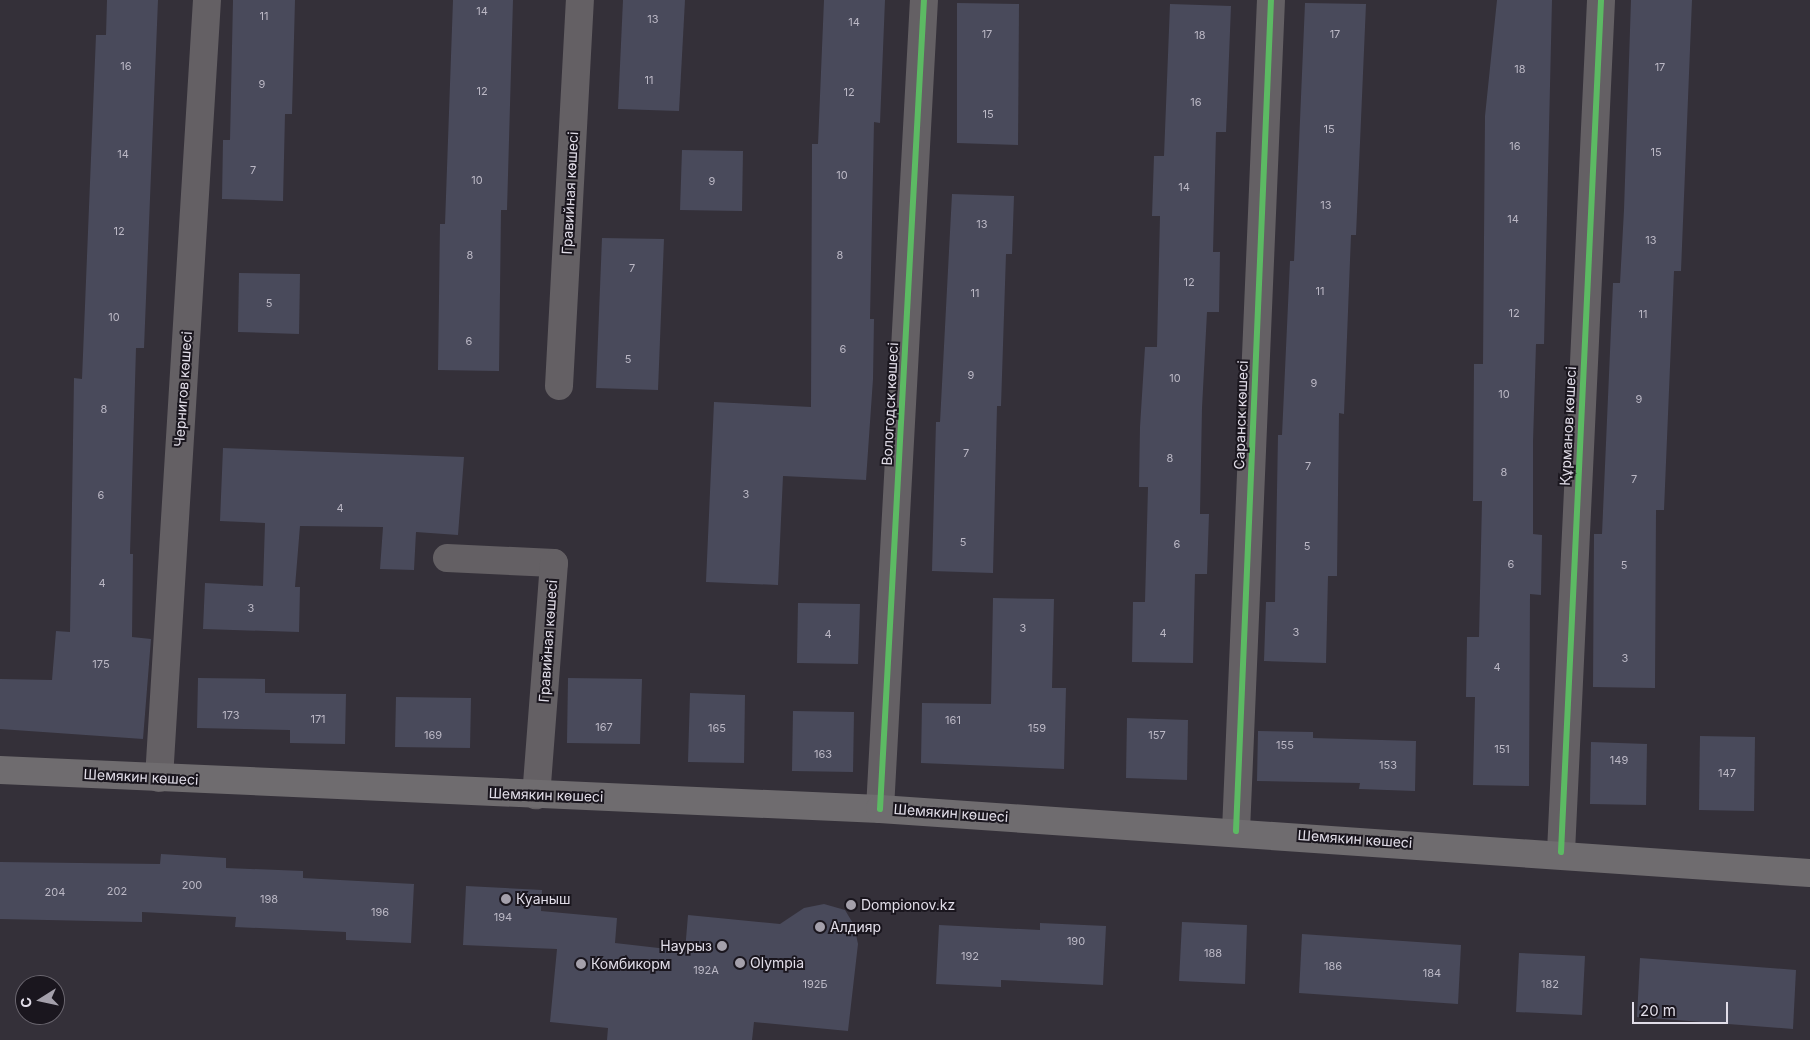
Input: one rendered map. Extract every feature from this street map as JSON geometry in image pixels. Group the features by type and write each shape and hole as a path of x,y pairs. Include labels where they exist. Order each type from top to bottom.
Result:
{"main road":[{"name":"Шемякин көшесі","path":"0,770 880,809 1561,852 1810,873"}],"street":[{"name":"Чернигов көшесі","path":"159,778 207,0"},
{"name":"Гравийная көшесі","path":"559,386 580,0"},
{"name":"Вологодск көшесі","path":"880,809 924,0"},
{"name":"Саранск көшесі","path":"1236,831 1271,0"},
{"name":"Құрманов көшесі","path":"1561,852 1601,0"},
{"name":"Гравийная көшесі","path":"447,558 554,563 536,795"}],"building":[{"path":"107,0 158,0 144,348 136,348 130,554 133,554 132,637 151,639 143,739 0,729 0,679 52,680 56,631 70,632 74,378 82,379 96,35 106,35"},
{"path":"233,0 295,0 292,114 285,114 283,201 222,199 223,140 230,140"},
{"path":"453,0 513,0 507,210 501,210 499,371 438,370 440,224 445,224"},
{"path":"623,0 685,0 679,111 618,109"},
{"path":"824,0 885,0 880,123 874,122 870,319 874,319 873,379 866,480 783,476 778,585 706,582 714,402 811,407 812,144 818,144"},
{"path":"1497,0 1552,0 1544,344 1536,344 1533,442 1533,534 1542,535 1541,595 1530,594 1529,786 1473,785 1475,697 1466,697 1467,637 1479,637 1482,501 1473,501 1474,364 1483,364 1485,116"},
{"path":"1631,0 1692,0 1681,271 1674,271 1664,510 1656,510 1655,688 1593,687 1594,534 1602,534 1613,283 1620,283"},
{"path":"957,3 1019,4 1018,145 957,143"},
{"path":"1305,3 1366,4 1356,235 1351,235 1344,414 1339,413 1337,576 1328,576 1326,663 1264,661 1266,602 1275,602 1278,435 1282,435 1290,261 1294,261"},
{"path":"1170,4 1231,6 1226,132 1216,132 1213,252 1220,252 1219,312 1207,312 1202,408 1200,514 1209,514 1207,574 1195,574 1193,663 1132,662 1133,602 1145,602 1148,487 1139,487 1140,427 1145,347 1157,347 1160,216 1152,216 1154,156 1164,156"},
{"path":"682,150 743,151 742,211 680,210"},
{"path":"952,194 1014,196 1012,254 1006,254 1001,406 997,406 993,573 932,571 936,422 940,422"},
{"path":"602,238 664,239 658,390 596,388"},
{"path":"239,273 300,274 299,334 238,332"},
{"path":"223,448 464,457 458,535 416,532 414,570 380,569 383,527 300,526 295,587 300,587 299,632 203,629 205,583 263,586 265,523 220,521"},
{"path":"993,598 1054,599 1052,688 1066,688 1064,769 921,763 922,703 991,704"},
{"path":"798,603 860,604 858,664 797,663"},
{"path":"198,678 265,679 265,693 346,694 345,744 290,743 290,730 197,728"},
{"path":"568,678 642,679 640,744 567,743"},
{"path":"690,693 745,695 744,763 688,762"},
{"path":"396,697 471,698 470,748 395,747"},
{"path":"793,711 854,712 853,772 792,771"},
{"path":"1127,718 1188,720 1187,780 1126,778"},
{"path":"1258,731 1313,732 1313,738 1416,741 1415,791 1359,789 1360,783 1257,781"},
{"path":"1700,736 1755,737 1754,811 1699,810"},
{"path":"1591,742 1647,744 1646,805 1590,804"},
{"path":"161,854 226,858 226,868 303,871 303,878 414,884 411,943 346,940 346,932 235,927 236,917 142,912 142,922 0,919 0,862 160,864"},
{"path":"466,886 542,890 541,911 617,918 615,943 685,951 688,915 780,924 804,908 824,904 845,910 854,925 858,944 848,1031 754,1022 752,1040 607,1040 608,1028 550,1022 557,949 463,945"},
{"path":"1182,922 1247,925 1245,984 1179,981"},
{"path":"1040,923 1106,926 1103,985 1001,980 1001,987 936,984 939,925 1040,930"},
{"path":"1302,934 1461,945 1458,1004 1299,993"},
{"path":"1519,953 1585,956 1582,1015 1516,1012"},
{"path":"1640,958 1796,970 1793,1029 1637,1017"}],"cycle path":[{"path":"880,809 924,0"},
{"path":"1236,831 1271,0"},
{"path":"1561,852 1601,0"}],"place":[{"name":"Куаныш","path":"506,899"},
{"name":"Dompionov.kz","path":"851,905"},
{"name":"Алдияр","path":"820,927"},
{"name":"Наурыз","path":"722,946"},
{"name":"Olympia","path":"740,963"},
{"name":"Комбикорм","path":"581,964"}]}
